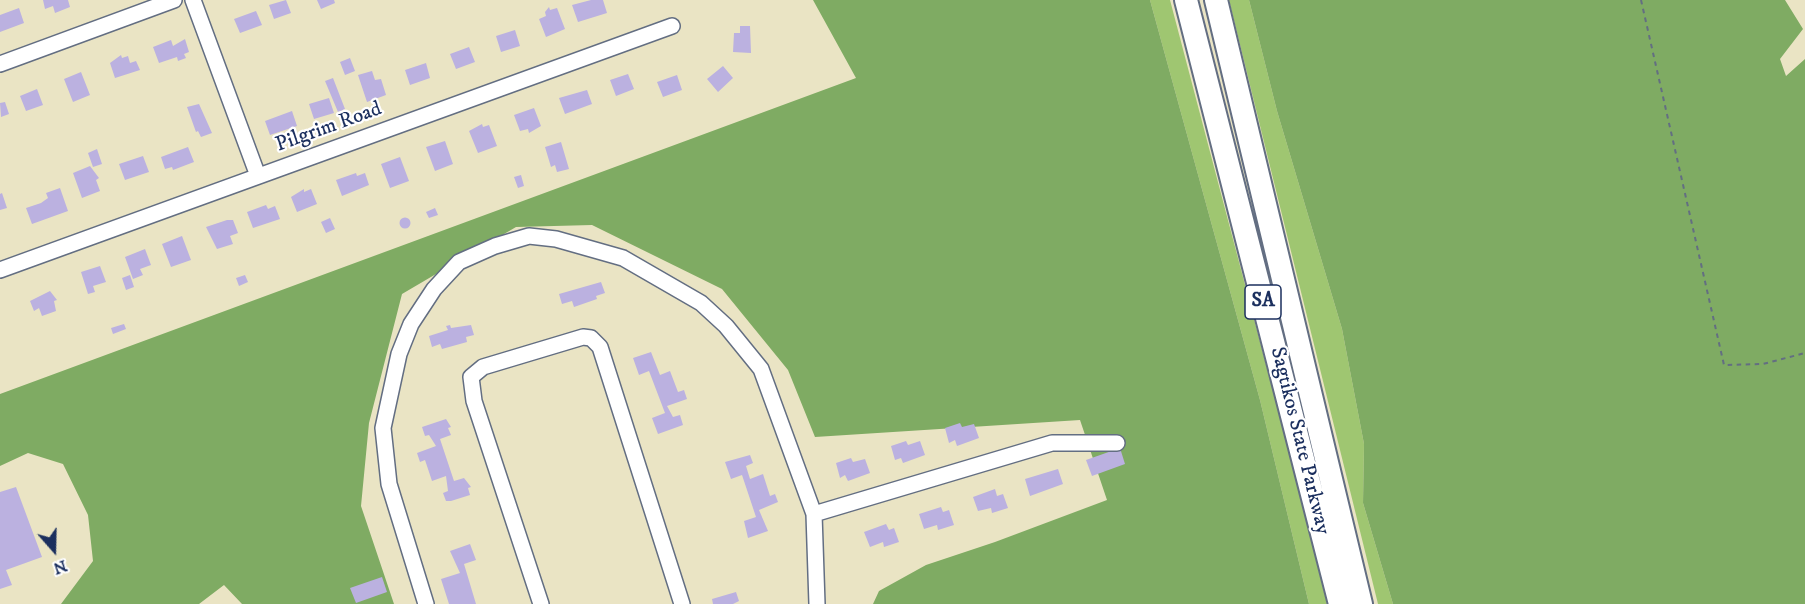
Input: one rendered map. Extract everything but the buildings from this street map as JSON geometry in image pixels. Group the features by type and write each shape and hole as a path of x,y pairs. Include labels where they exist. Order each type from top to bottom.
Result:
{"highway":[{"name":"Sagtikos State Parkway","path":"1186,0 1340,604"},
{"name":"Sagtikos State Parkway","path":"1216,0 1361,604"}],"street":[{"path":"0,64 174,0"},
{"path":"193,0 258,176"},
{"name":"Pilgrim Road","path":"0,270 672,26"},
{"path":"426,604 389,484 384,439 383,428 399,354 411,324 434,289 459,262 495,246 529,236 556,239 622,258 701,303 726,326 761,369 814,514 817,604"},
{"path":"541,604 474,401 471,377 483,367 583,337 591,338 600,347 682,604"},
{"path":"814,514 1052,443 1117,443"}],"path":[{"path":"1641,0 1724,365 1763,364 1805,353"}],"green space":[{"path":"813,0 1150,0 1260,400 1309,604 873,604 879,591 926,565 1107,500 1080,420 815,437 788,370 722,289 592,225 516,227 402,294 369,423 361,506 394,604 242,604 224,585 199,604 61,604 93,561 88,515 63,464 28,453 0,466 0,394 856,78"},
{"path":"1150,0 1170,0 1327,604 1309,604 1260,400"},
{"path":"1229,0 1249,0 1277,111 1342,329 1364,444 1363,503 1393,604 1378,604"},
{"path":"1249,0 1785,0 1803,29 1780,59 1786,76 1805,59 1805,604 1393,604 1363,503 1364,444 1342,329 1277,111"}]}
